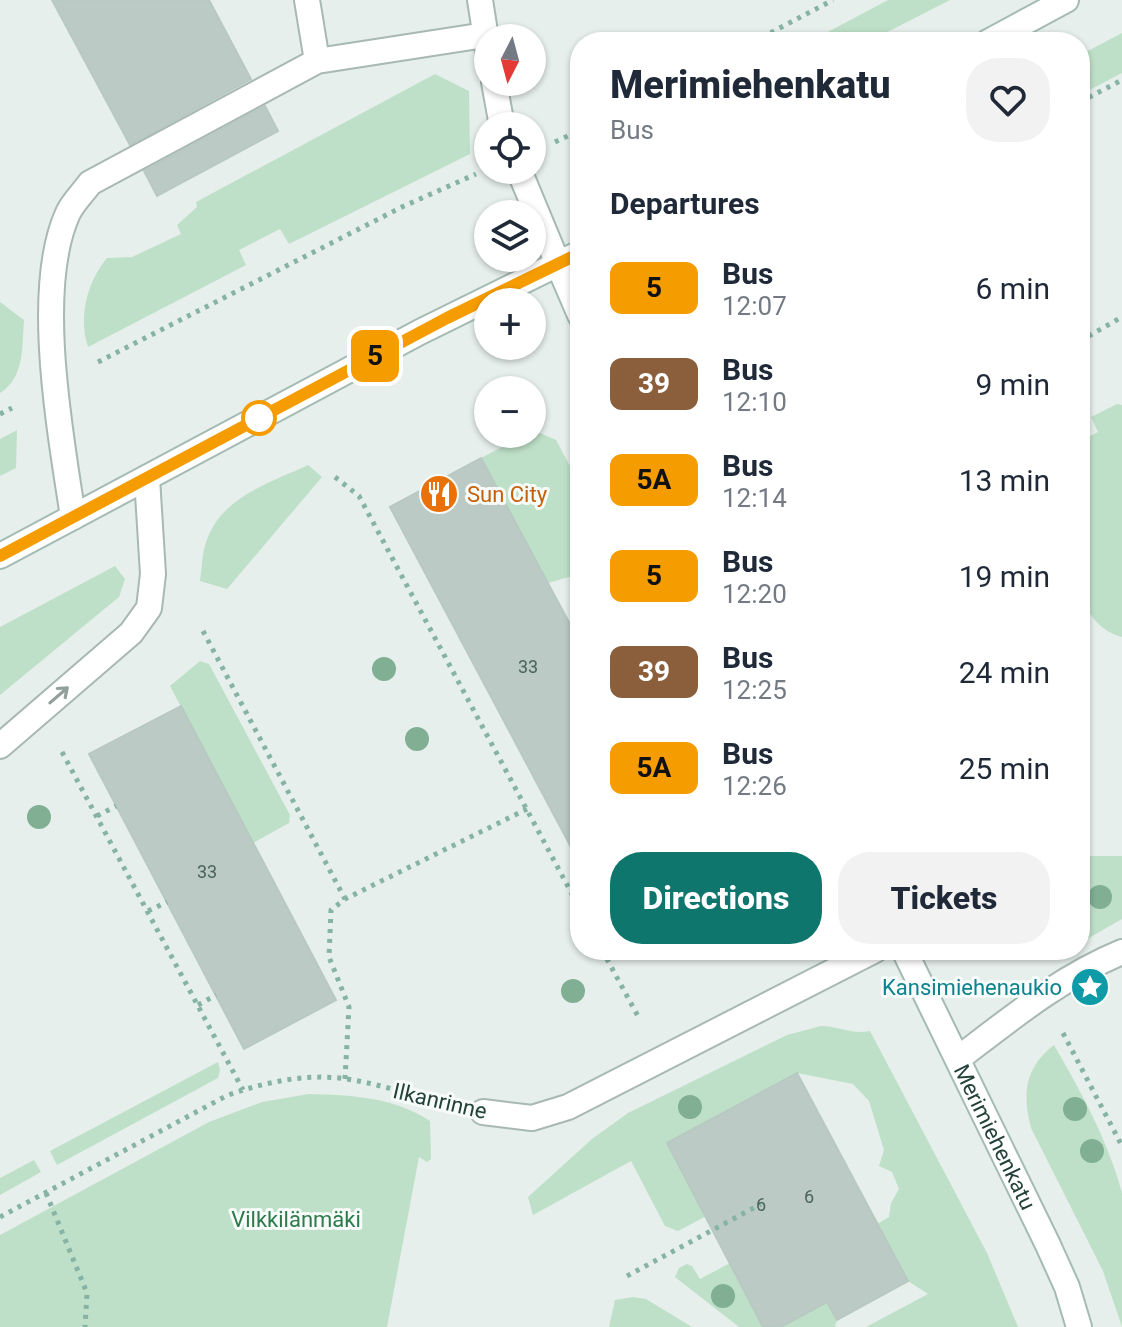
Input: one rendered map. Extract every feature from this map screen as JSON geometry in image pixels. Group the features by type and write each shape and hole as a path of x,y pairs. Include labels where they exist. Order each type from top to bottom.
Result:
{"street":[{"path":"307,0 317,61"},
{"path":"480,0 483,24"},
{"path":"1007,32 1066,0"},
{"path":"73,517 54,385 53,291 56,251 69,211 90,183 317,61 474,44"},
{"path":"0,556 447,318 569,259 527,184"},
{"path":"0,746 131,633 149,608 153,574 147,478"},
{"path":"959,1058 1042,995 1098,962 1122,952"},
{"name":"Ilkanrinne","path":"483,1112 532,1118 568,1107 855,960"},
{"name":"Merimiehenkatu","path":"909,960 1067,1287 1079,1327"}],"path":[{"path":"772,32 833,0"},
{"path":"1090,97 1122,80"},
{"path":"566,137 570,135"},
{"path":"0,414 404,206 469,177"},
{"path":"1090,335 1122,317"},
{"path":"335,477 359,496 570,890"},
{"path":"203,631 345,899"},
{"path":"62,752 243,1090"},
{"path":"97,816 116,806"},
{"path":"345,1079 349,1007 329,957 331,910 345,899 527,809"},
{"path":"148,911 167,902"},
{"path":"607,960 639,1018"},
{"path":"198,1005 216,995"},
{"path":"1067,1040 1122,1146"},
{"name":"Ilkanrinne","path":"0,1217 228,1095 258,1084 294,1078 345,1079 483,1112"},
{"path":"46,1193 87,1293 85,1327"},
{"path":"627,1276 761,1204"}],"green space":[{"path":"888,0 950,0 888,32 828,32"},
{"path":"1122,33 1122,73 1090,90 1090,50"},
{"path":"435,74 469,91 470,154 289,244 280,229 239,250 246,265 88,347 84,324 86,300 94,278 107,258 132,257 181,234 177,225 197,207 196,202"},
{"path":"0,302 24,320 18,370 8,387 0,393"},
{"path":"1117,404 1122,405 1122,637 1108,631 1090,613 1090,436 1098,432 1091,417"},
{"path":"17,430 16,468 0,476 0,439"},
{"path":"546,436 556,440 570,466 570,577 548,583 481,458 500,448 546,448"},
{"path":"308,465 322,477 227,589 200,581 206,542 225,511 250,492"},
{"path":"115,566 125,579 119,597 0,695 0,627"},
{"path":"200,661 209,664 290,815 289,823 253,843 170,686"},
{"path":"1090,856 1122,856 1122,919 1090,937"},
{"path":"821,1026 870,1031 987,1253 1018,1327 866,1327 928,1294 908,1281 877,1224 889,1217 891,1203 899,1189 892,1172 879,1166 884,1150 869,1101 853,1084 797,1073 698,1126 737,1200 678,1231 665,1226 631,1161 533,1215 528,1197 592,1139 628,1113 787,1035"},
{"path":"1054,1045 1101,1135 1122,1193 1122,1327 1103,1271 1031,1128 1027,1104 1028,1082 1037,1062"},
{"path":"218,1062 218,1078 57,1165 50,1151"},
{"name":"Vilkkilänmäki","path":"309,1094 387,1102 430,1121 431,1159 427,1162 419,1157 387,1327 0,1327 0,1235 209,1122 262,1102"},
{"path":"34,1160 41,1172 0,1195 0,1178"},
{"path":"730,1263 763,1327 739,1327 675,1277 679,1268 687,1264 692,1266 700,1279"},
{"path":"633,1297 646,1299 692,1327 609,1327 615,1300"},
{"path":"827,1302 837,1320 835,1327 781,1327"}],"building":[{"path":"52,0 209,0 251,79 130,145"},
{"path":"265,106 278,131 157,196 144,171"},
{"path":"481,458 570,624 570,845 390,507"},
{"path":"181,706 336,1000 244,1049 89,754"},
{"path":"797,1073 908,1281 837,1320 827,1302 781,1327 763,1327 667,1143"}],"bus line":[{"name":"5","path":"0,556 447,318 570,258"}],"place":[{"name":"Sun City","path":"439,494"},
{"name":"Kansimiehenaukio","path":"1090,987"}]}
